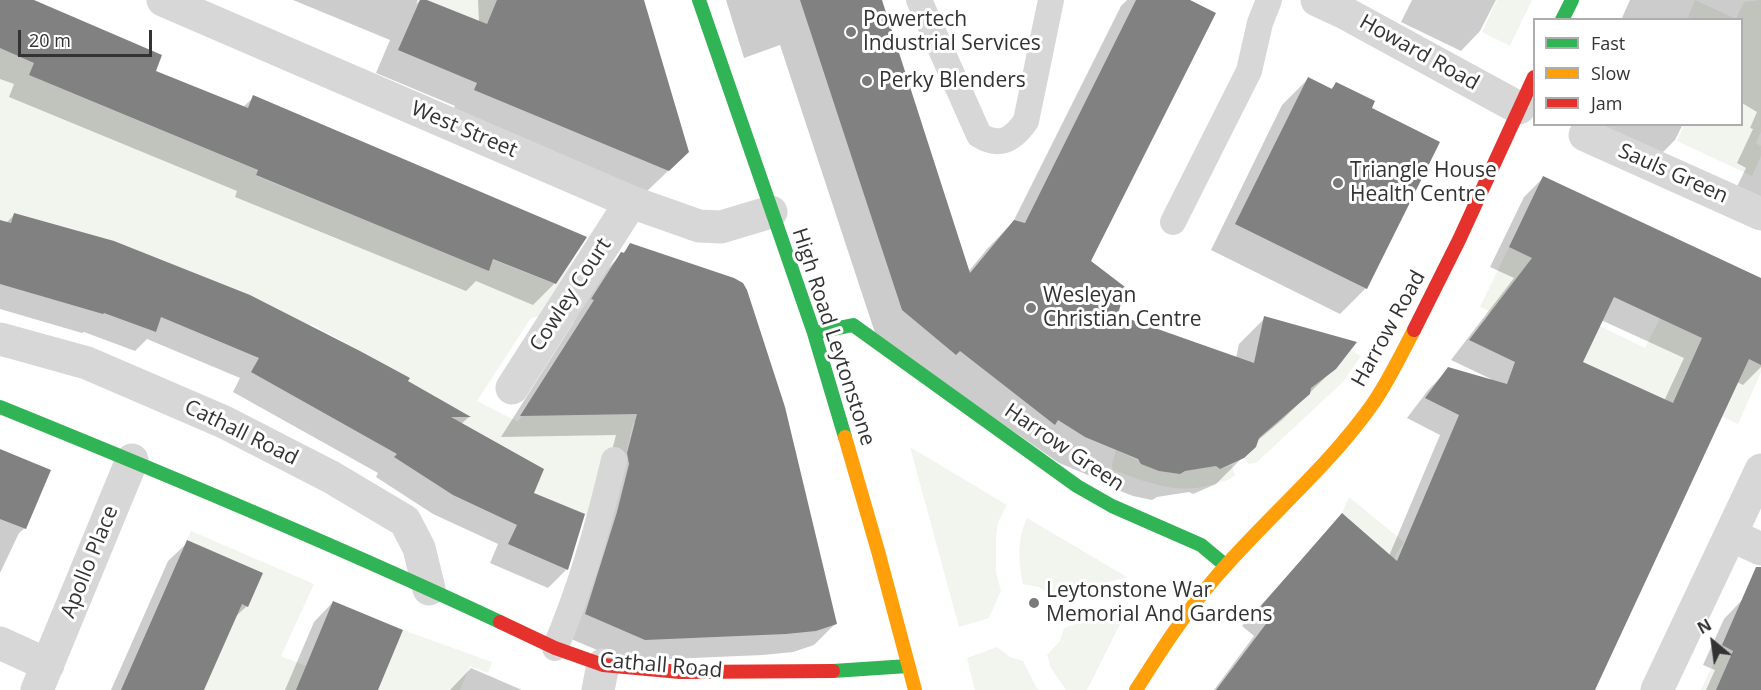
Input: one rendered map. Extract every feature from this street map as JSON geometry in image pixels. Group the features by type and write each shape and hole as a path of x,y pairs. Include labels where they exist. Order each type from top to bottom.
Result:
{"main road":[{"name":"High Road Leytonstone","path":"699,0 814,333 878,551 915,690"},
{"path":"1563,18 1572,0"},
{"name":"Harrow Road","path":"1226,566 1341,443 1373,402 1434,295 1533,79"},
{"name":"Harrow Green","path":"814,333 853,325 1077,486 1112,506 1201,545 1226,566"},
{"name":"Cathall Road","path":"0,407 132,460 429,589 555,648 600,677 691,672 855,671 908,666"},
{"path":"1136,690 1174,629 1226,566"}],"street":[{"name":"West Street","path":"163,0 631,202 699,226 722,227 771,212"},
{"name":"Howard Road","path":"1317,0 1520,108"},
{"name":"Sauls Green","path":"1585,135 1761,214"},
{"name":"Cowley Court","path":"512,388 631,202"},
{"name":"Cathall Road","path":"0,339 87,363 224,422 331,477 405,522 419,548 429,589"},
{"name":"Apollo Place","path":"0,643 43,677 132,460"},
{"path":"1657,690 1761,470"},
{"path":"1731,535 1761,549"}],"lane":[{"path":"919,0 979,135 990,142 1003,141 1017,135 1026,121 1051,0"},
{"path":"1173,222 1249,71 1260,23 1269,0"},
{"path":"555,648 597,528 614,460"}],"shaded area":[{"path":"427,0 497,0 466,71 479,21"},
{"path":"1497,0 1532,0 1510,46 1482,32"},
{"path":"1695,0 1734,18 1691,18 1688,17"},
{"path":"1761,0 1761,132 1756,143 1761,146 1761,156 1752,176 1677,141 1684,126 1743,126 1743,18 1736,18 1744,2"},
{"path":"0,48 34,63 29,75 257,170 256,176 489,270 493,260 555,284 576,232 585,236 545,315 531,318 477,401 518,422 529,402 633,358 681,424 633,423 626,454 606,452 591,517 534,493 543,468 431,406 437,397 408,381 409,378 311,324 310,326 14,213 11,223 0,220"},
{"path":"1509,247 1613,297 1600,326 1645,348 1661,316 1761,365 1761,372 1738,424 1676,396 1673,403 1432,690 1586,355 1480,307"},
{"path":"1346,347 1361,356 1343,382 1256,463 1249,464 1244,458 1256,440 1310,394 1311,388 1332,370"},
{"path":"910,447 1007,505 998,522 996,537 996,572 1001,591 989,618 959,627"},
{"path":"1116,450 1159,471 1180,474 1185,471 1216,466 1220,469 1232,465 1235,475 1225,481 1188,489 1162,486 1113,470"},
{"path":"1349,497 1404,542 1396,554 1382,618 1378,544 1342,513"},
{"path":"1027,518 1127,577 1054,597 1039,587 1023,584 1019,550 1021,534"},
{"path":"191,531 314,584 281,656 306,666 304,671 330,690 204,690 242,604 248,606 263,573 187,540"},
{"path":"1129,606 1087,690 1066,690 1051,668 1047,655 1060,641 1064,628"},
{"path":"403,630 492,662 488,673 470,666 460,690 378,690"},
{"path":"1722,645 1733,651 1716,690 1701,690"},
{"path":"997,647 1010,657 1023,661 1038,690 975,690 967,658"}],"building":[{"path":"0,0 34,0 162,55 156,71 248,108 253,95 587,237 556,284 493,259 489,271 256,175 258,170 29,75 34,63 0,48"},
{"path":"420,0 427,0 487,24 497,0 644,0 689,152 669,171 474,90 477,83 398,50"},
{"path":"800,0 882,0 970,273 1014,220 1025,223 1136,0 1190,0 1216,13 1091,261 1125,287 1118,315 1254,363 1264,316 1357,342 1336,369 1311,388 1310,394 1259,438 1256,447 1244,458 1220,469 1216,466 1185,471 1180,474 1159,471 1141,464 1138,459 1085,437 1058,420 1055,425 960,351 956,355 902,310"},
{"name":"Triangle House Health Centre","path":"1308,77 1332,89 1336,82 1375,101 1372,108 1440,142 1367,289 1235,224"},
{"path":"1543,176 1761,278 1761,365 1749,359 1595,690 1216,690 1272,616 1261,606 1342,513 1397,561 1459,415 1425,398 1448,367 1507,384 1515,362 1469,340 1532,258 1509,247","holes":["1614,297 1702,338 1673,403 1583,362"]},
{"path":"14,213 114,241 250,295 410,378 408,381 471,417 451,417 544,469 534,493 585,514 568,570 508,544 517,525 453,495 394,457 397,454 251,372 259,358 161,317 156,332 104,313 0,284 0,220 11,223"},
{"path":"630,243 734,278 743,283 747,290 785,407 837,624 816,631 786,634 645,640 585,614 617,512 629,464 627,453 637,414 520,416 594,300 591,299 621,252 624,253"},
{"path":"0,449 51,470 26,529 0,519"},
{"path":"187,540 263,573 248,607 242,604 204,690 121,690"},
{"path":"1756,567 1761,567 1761,690 1716,690 1733,651 1722,645"},
{"path":"333,601 403,630 378,690 296,690"}],"traffic: fast":[{"path":"699,0 814,333 845,437"},
{"path":"1563,18 1572,0"},
{"path":"814,333 853,325 1077,486 1112,506 1201,545 1225,565"},
{"path":"0,407 252,511 500,622"},
{"path":"833,671 908,666"}],"traffic: slow":[{"path":"1136,690 1204,591 1356,426 1385,385 1414,330"},
{"path":"845,437 915,690"}],"traffic: jam":[{"path":"1414,330 1459,240 1533,79"},
{"path":"500,622 555,648 603,665 680,672 833,671"}],"place":[{"name":"Powertech Industrial Services","path":"851,32"},
{"name":"Perky Blenders","path":"867,81"},
{"name":"Triangle House Health Centre","path":"1338,183"},
{"name":"Wesleyan Christian Centre","path":"1031,308"},
{"name":"Leytonstone War Memorial And Gardens","path":"1034,603"}]}
